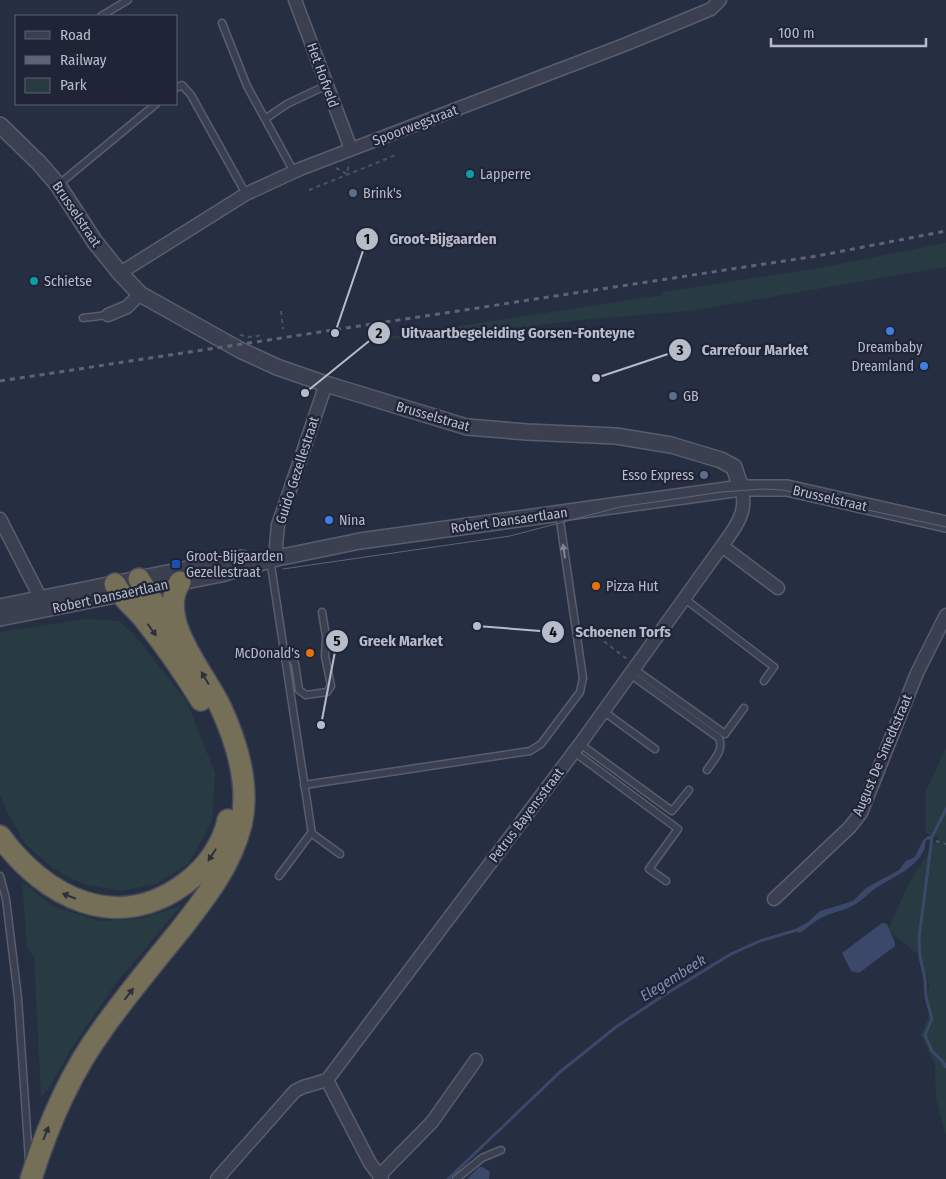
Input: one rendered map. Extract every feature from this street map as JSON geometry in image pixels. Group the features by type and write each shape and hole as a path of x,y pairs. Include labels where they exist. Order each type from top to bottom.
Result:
{"highway":[{"path":"31,1179 52,1118 74,1072 104,1027 223,872 241,824 244,800 242,776 235,746 221,708 186,648 175,622 172,602 180,582"},
{"path":"142,584 174,636 186,648"},
{"path":"0,836 25,867 42,881 62,893 87,903 111,907 134,906 155,901 177,890 205,866 219,844 228,822 230,800 226,759 218,734 188,678 144,618 118,589"}],"street":[{"name":"Het Hofveld","path":"295,0 351,149"},
{"name":"Spoorwegstraat","path":"120,273 246,194 294,172 624,45 711,9 720,0"},
{"name":"Brusselstraat","path":"0,125 39,163 58,185 95,242 140,294 240,350 277,367 467,427 616,436 671,445 721,460 734,467 742,488 787,488 946,524"},
{"path":"108,315 127,307 140,294"},
{"name":"Guido Gezellestraat","path":"272,558 276,546 278,525 326,384"},
{"name":"Robert Dansaertlaan","path":"142,584 180,582 221,574 272,558 360,541 742,488"},
{"name":"Petrus Bayensstraat","path":"327,1080 577,748 632,668 685,599 742,514 744,502 742,488"},
{"path":"0,519 42,604"},
{"path":"722,546 778,588"},
{"name":"Robert Dansaertlaan","path":"0,607 42,604 118,589 263,554 272,558"},
{"name":"Robert Dansaertlaan","path":"0,618 42,604"},
{"name":"August De Smedtstraat","path":"774,899 845,832 861,813 916,673 946,615"},
{"path":"217,1179 295,1091 303,1086 327,1080 370,1163 381,1177 432,1122 476,1060"}],"lane":[{"path":"103,15 128,0"},
{"path":"222,23 248,86 294,172"},
{"path":"178,87 182,85 191,95 246,194"},
{"path":"266,118 287,104 327,85"},
{"path":"58,185 155,105"},
{"path":"83,318 108,315"},
{"path":"304,785 530,751 542,744 580,692 583,678 559,514"},
{"path":"272,558 278,618 312,833 340,854"},
{"path":"685,599 774,667 764,681"},
{"path":"283,648 295,663 299,690 306,695 327,692 331,686 325,656 326,636 322,612"},
{"path":"632,668 724,734 744,708"},
{"path":"632,668 718,738 721,744 721,751 707,770"},
{"path":"603,711 655,749"},
{"path":"577,748 672,811 689,790"},
{"path":"577,748 678,828 649,868 666,881"},
{"path":"280,876 312,833"},
{"path":"0,876 6,899 18,998 31,1179"},
{"path":"456,1179 482,1158 501,1150"}],"path":[{"path":"309,190 396,155"},
{"path":"281,311 283,328"},
{"path":"584,626 632,668"},
{"path":"936,841 946,844"}],"green space":[{"path":"946,243 946,267 689,311 580,320 433,338 375,339 662,295 663,292 819,268"},
{"path":"85,619 119,621 133,633 187,702 215,773 212,822 188,864 156,884 121,891 82,884 52,868 25,844 6,810 0,794 0,632"},
{"path":"946,748 946,1136 936,1099 935,1066 921,1035 930,1012 931,1015 927,997 928,979 922,971 918,951 916,953 888,930 909,883 938,838 926,833 926,791"},
{"path":"22,881 52,906 100,921 140,919 181,906 117,982 71,1049 48,1090 41,1096 34,957 27,948"}],"water":[{"path":"928,836 932,836 932,839 926,840 925,849 921,856 907,869 876,888 854,905 821,918 799,933 796,929 808,922 820,911 853,901 866,888 899,870 906,861 915,857 923,840"},
{"path":"882,923 887,924 895,946 859,973 851,971 842,953"},
{"path":"479,1167 483,1167 490,1172 489,1179 467,1179"}],"waterway":[{"path":"946,809 932,837 919,938 926,997 932,1019 925,1035 932,1051 946,1067"},
{"name":"Elegembeek","path":"448,1179 560,1072 616,1027 731,954 760,941 800,929"}],"tram line":[{"path":"283,569 510,536 620,507 722,492 763,489 783,490 946,527"}],"railway":[{"path":"0,381 817,256 946,231"}],"place":[{"name":"Lapperre","path":"470,174"},
{"name":"Brink's","path":"353,193"},
{"name":"Schietse","path":"34,281"},
{"name":"Dreambaby","path":"890,331"},
{"name":"Groot-Bijgaarden","path":"335,333"},
{"name":"Dreamland","path":"924,366"},
{"name":"Carrefour Market","path":"596,378"},
{"name":"Uitvaartbegeleiding Gorsen-Fonteyne","path":"305,393"},
{"name":"GB","path":"673,396"},
{"name":"Esso Express","path":"704,475"},
{"name":"Nina","path":"329,520"},
{"name":"Groot-Bijgaarden Gezellestraat","path":"176,564"},
{"name":"Pizza Hut","path":"596,586"},
{"name":"Schoenen Torfs","path":"477,626"},
{"name":"McDonald's","path":"310,653"},
{"name":"Greek Market","path":"321,725"}]}
